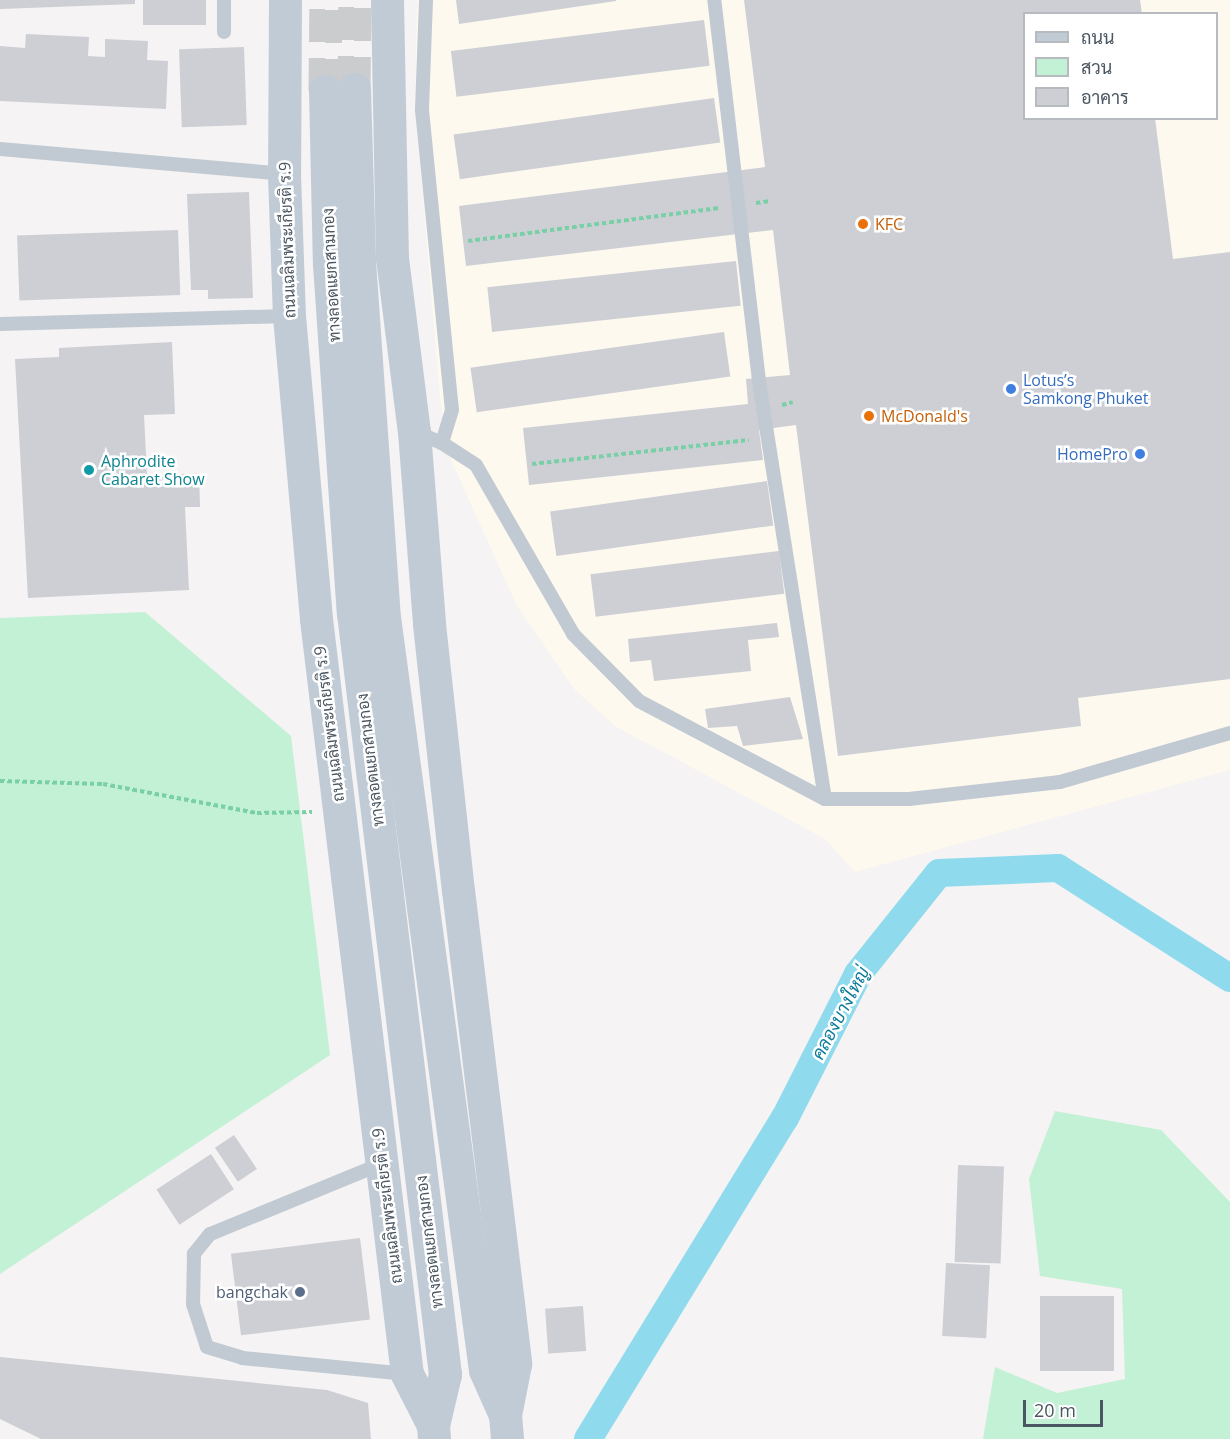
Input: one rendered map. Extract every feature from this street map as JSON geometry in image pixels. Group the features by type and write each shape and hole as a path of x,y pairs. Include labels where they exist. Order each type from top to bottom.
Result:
{"main road":[{"name":"ถนนเฉลิมพระเกียรติ ร.9","path":"285,0 284,174 289,316 316,619 407,1374 434,1432"},
{"path":"387,0 392,258 428,437 429,624 515,1364 506,1427"},
{"name":"ทางลอดแยกสามกอง","path":"434,1432 445,1374 352,613 329,264 340,90 359,261 384,617 485,1370 506,1427"}],"lane":[{"path":"224,0 224,32"},
{"path":"426,0 422,110 452,410 428,437 476,465 573,634 639,702 825,798 909,798 1060,782 1230,734"},
{"path":"714,0 764,410 825,798"},
{"path":"0,149 284,174"},
{"path":"0,324 289,316"},
{"path":"382,1163 210,1234 194,1254 193,1304 207,1347 242,1358 407,1374"}],"path":[{"path":"468,241 770,201"},
{"path":"532,464 753,439 750,414 793,402"},
{"path":"0,781 103,784 257,813 339,811"}],"shaded area":[{"path":"417,0 1230,0 1230,770 855,872 825,839 615,726 574,689 517,606 451,460 440,398 415,105"}],"green space":[{"path":"145,612 291,736 330,1055 0,1274 0,618"},
{"path":"1055,1111 1161,1130 1230,1202 1230,1439 983,1439 995,1367 1057,1393 1125,1379 1122,1289 1040,1276 1029,1179"}],"building":[{"path":"0,0 135,0 135,4 0,9"},
{"path":"143,0 206,0 206,25 143,25"},
{"path":"456,0 616,0 616,1 459,24"},
{"name":"Lotus’s Samkong Phuket","path":"744,0 1140,0 1142,12 1023,12 1023,120 1155,120 1173,259 1230,252 1230,679 1078,698 1081,726 838,756 796,425 759,430 763,460 529,485 523,428 748,404 746,379 790,375 773,230 466,266 459,206 765,167"},
{"path":"704,20 710,66 457,97 451,51"},
{"path":"26,34 89,37 88,56 105,57 105,39 148,41 147,60 168,61 166,109 0,101 0,46 25,48"},
{"path":"244,47 247,125 182,127 179,49"},
{"path":"714,98 720,143 460,179 454,135"},
{"path":"249,192 253,298 208,299 208,290 191,290 187,194"},
{"path":"178,230 180,295 19,301 17,236"},
{"path":"736,261 741,306 492,332 487,287"},
{"path":"724,332 730,377 477,412 470,368"},
{"path":"172,342 175,414 144,415 147,476 199,473 200,507 185,507 189,590 28,598 15,359 59,357 59,348"},
{"path":"767,481 773,526 556,556 550,511"},
{"path":"779,551 784,594 596,617 590,574"},
{"path":"777,623 779,637 748,640 751,671 654,681 651,660 630,662 628,639"},
{"path":"790,697 803,739 743,746 737,726 708,728 705,709"},
{"path":"234,1135 257,1169 238,1182 215,1148"},
{"path":"211,1154 234,1189 179,1225 156,1189"},
{"path":"958,1165 1004,1167 1001,1264 955,1262"},
{"path":"360,1238 370,1319 241,1335 231,1254"},
{"path":"946,1263 990,1265 986,1338 942,1336"},
{"path":"1040,1296 1114,1296 1114,1371 1040,1371"},
{"path":"583,1306 586,1351 548,1354 545,1309"},
{"path":"0,1357 327,1390 368,1403 371,1439 41,1439 0,1419"}],"waterway":[{"name":"คลองบางใหญ่","path":"588,1439 785,1118 858,974 939,873 1058,868 1230,978"}],"tunnel":[{"path":"325,91 326,0"},
{"path":"354,89 355,0"}],"place":[{"name":"KFC","path":"863,224"},
{"name":"Lotus’s Samkong Phuket","path":"1011,389"},
{"name":"McDonald's","path":"869,416"},
{"name":"HomePro","path":"1140,454"},
{"name":"Aphrodite Cabaret Show","path":"89,470"},
{"name":"bangchak","path":"300,1292"}]}
